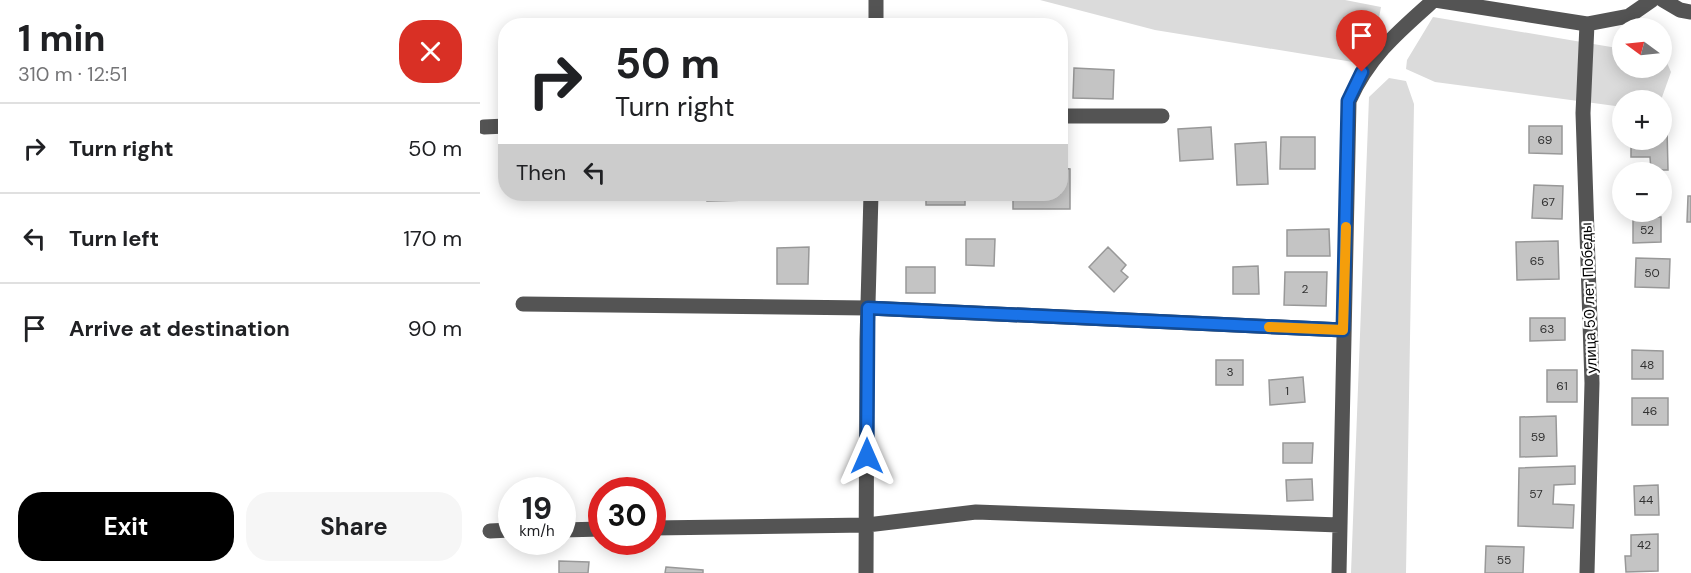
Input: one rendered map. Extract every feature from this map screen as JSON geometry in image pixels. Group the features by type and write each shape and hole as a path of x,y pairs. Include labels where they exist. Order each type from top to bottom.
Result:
{"street":[{"path":"876,0 876,18"},
{"path":"1339,573 1348,101 1362,72 1393,36 1435,0 1587,24 1629,16 1652,0"},
{"path":"1663,0 1680,10 1691,12"},
{"name":"улица 50 лет Победы","path":"1587,24 1583,113 1592,383 1587,573"},
{"path":"1068,116 1162,116"},
{"path":"484,127 498,126"},
{"path":"866,573 871,201"},
{"path":"523,304 868,308 1343,330"},
{"path":"666,528 867,525 976,512 1339,525"},
{"path":"490,531 498,531"}],"shaded area":[{"path":"1040,0 1345,0 1381,7 1373,50 1353,62 1155,30"},
{"path":"1433,17 1612,47 1612,78 1669,78 1665,90 1612,90 1612,106 1435,82 1406,69 1407,60"},
{"path":"1389,78 1406,81 1414,104 1406,573 1351,573 1369,97"}],"building":[{"path":"1074,68 1114,70 1113,99 1073,98"},
{"path":"1529,126 1562,126 1562,154 1529,153"},
{"path":"1211,127 1213,159 1180,161 1178,129"},
{"path":"1281,137 1315,137 1315,169 1280,169"},
{"path":"1266,142 1268,184 1237,185 1235,144"},
{"path":"1631,150 1668,150 1668,162 1650,162 1650,157 1631,157"},
{"path":"1068,169 1070,169 1070,209 1013,209 1013,201 1068,201"},
{"path":"1534,185 1563,186 1562,219 1532,218"},
{"path":"1688,196 1691,196 1691,222 1687,222"},
{"path":"926,201 965,201 965,205 926,205"},
{"path":"1633,222 1661,222 1661,242 1633,243"},
{"path":"1329,229 1330,256 1287,256 1287,230"},
{"path":"966,239 995,239 994,266 966,265"},
{"path":"1558,241 1559,279 1517,280 1516,242"},
{"path":"809,247 808,284 777,284 777,248"},
{"path":"1108,247 1126,265 1121,271 1128,277 1114,292 1089,267"},
{"path":"1636,258 1670,259 1669,288 1635,287"},
{"path":"1258,266 1259,294 1233,294 1233,267"},
{"path":"906,267 935,267 935,293 906,293"},
{"path":"1285,272 1327,272 1326,306 1284,305"},
{"path":"1530,318 1565,318 1565,340 1530,341"},
{"path":"1632,350 1663,351 1663,379 1632,379"},
{"path":"1216,360 1243,360 1243,385 1216,385"},
{"path":"1547,370 1577,370 1577,402 1547,402"},
{"path":"1303,377 1305,402 1270,405 1269,380"},
{"path":"1632,398 1668,398 1668,425 1632,425"},
{"path":"1556,416 1557,456 1520,457 1520,417"},
{"path":"1283,443 1313,443 1312,463 1283,463"},
{"path":"1575,466 1575,484 1554,485 1553,504 1574,505 1573,528 1518,526 1519,468"},
{"path":"1312,479 1313,500 1287,501 1286,480"},
{"path":"1658,485 1659,515 1635,515 1634,486"},
{"path":"1658,534 1658,571 1626,572 1625,556 1631,556 1631,535"},
{"path":"1486,546 1524,547 1523,573 1485,573"},
{"path":"559,561 589,562 588,573 559,573"},
{"path":"666,567 703,570 703,573 665,573"}],"slow traffic":[{"path":"1269,327 1343,330 1346,227"}],"route":[{"path":"867,456 868,308 1343,330 1348,101 1362,72"}]}
